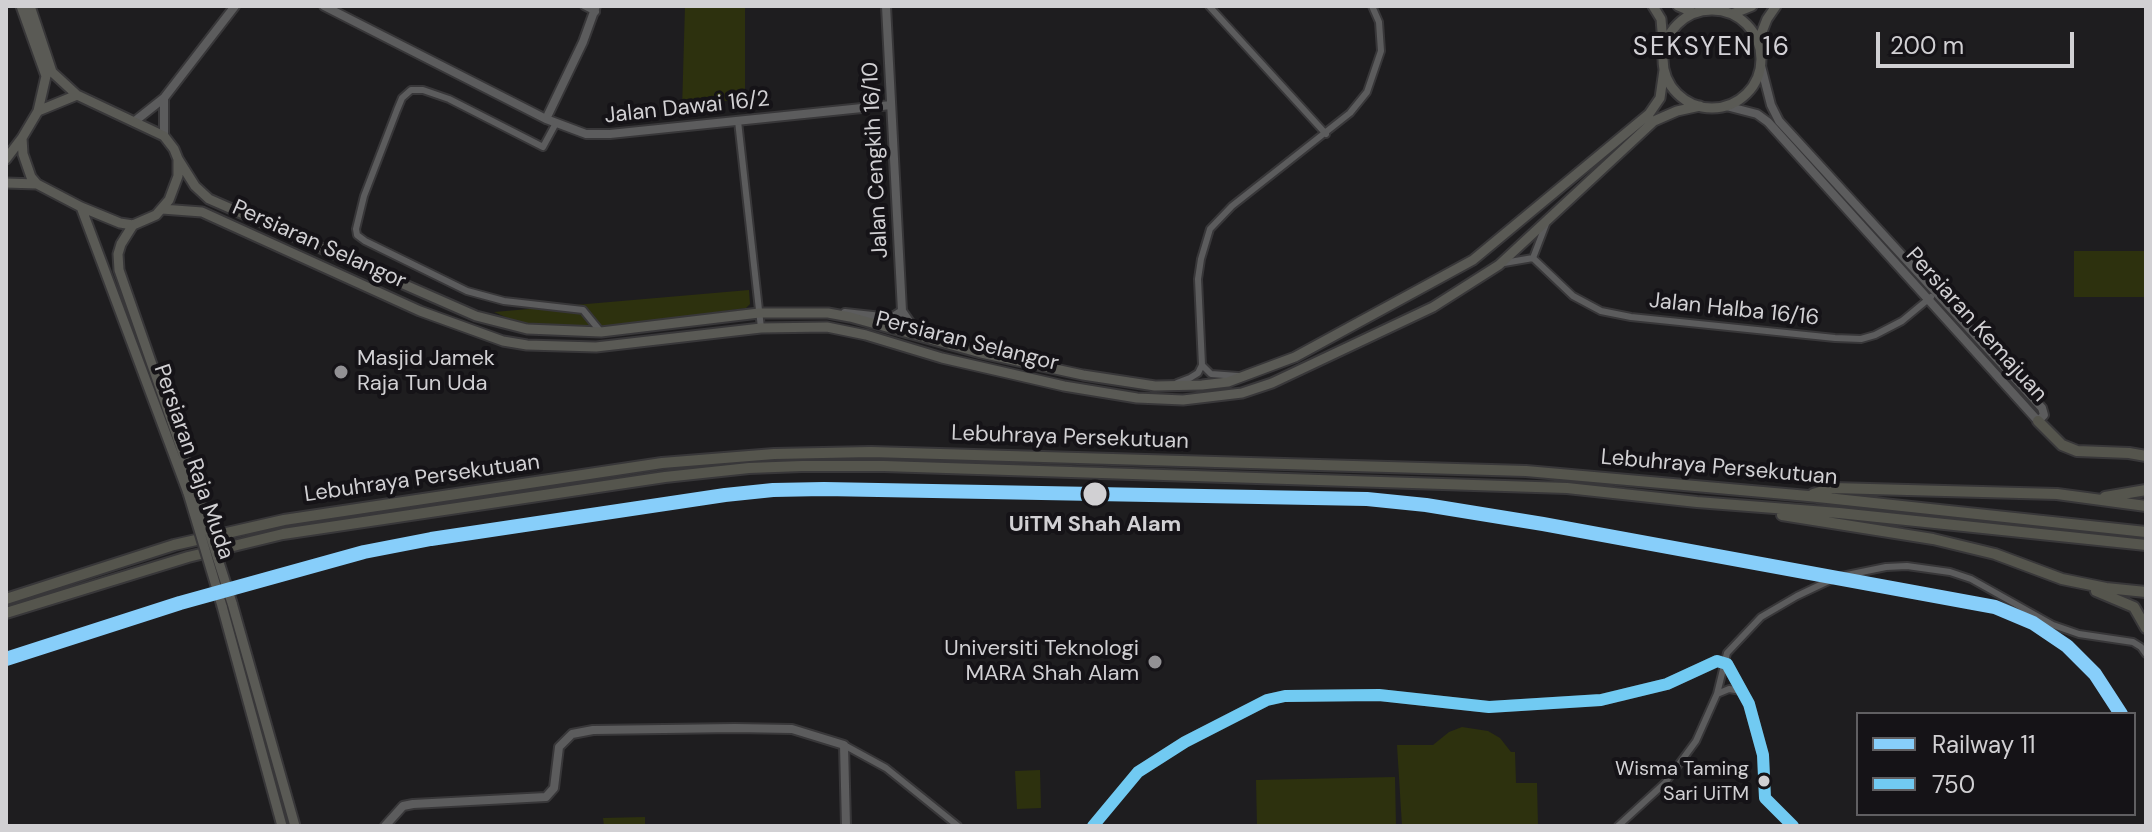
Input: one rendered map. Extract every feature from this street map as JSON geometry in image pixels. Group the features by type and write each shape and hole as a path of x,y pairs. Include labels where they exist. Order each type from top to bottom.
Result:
{"highway":[{"path":"2038,421 2062,445 2077,451 2146,456"},
{"name":"Lebuhraya Persekutuan","path":"6,599 174,545 284,520 662,463 774,454 871,452 1526,471 1808,496 2141,532"},
{"name":"Lebuhraya Persekutuan","path":"6,613 188,557 268,537 665,477 749,468 884,466 1567,488 2141,545"},
{"path":"1808,496 1833,488 2057,494 2146,506"},
{"path":"2100,499 2146,490"},
{"path":"1697,502 1933,539 1995,554 2125,601 2142,617 2146,628"},
{"path":"2062,579 2146,592"}],"main road":[{"path":"6,159 38,111 46,76 21,6"},
{"path":"6,183 37,184 81,207 133,225 144,222 162,209 174,189 178,159 164,136 77,95 52,72 30,6"},
{"path":"1653,6 1661,19 1664,70 1677,93 1700,106 1726,106 1739,100 1757,79 1761,66 1758,42 1752,31 1732,14 1720,10 1694,13 1680,21 1670,32 1664,47"},
{"path":"1678,6 1694,13"},
{"path":"1732,14 1752,6"},
{"path":"1758,42 1776,6"},
{"name":"Persiaran Selangor","path":"178,159 195,186 209,199 476,316 527,329 601,332 759,313 828,313 1083,375 1165,386 1228,382 1257,373 1295,357 1473,260 1649,114 1660,98 1664,70"},
{"path":"38,111 77,95"},
{"name":"Persiaran Selangor","path":"162,209 202,212 420,311 503,341 527,345 596,347 761,328 819,326 845,329 969,364 1064,386 1137,398 1215,398 1262,387 1433,307 1499,265 1654,121 1700,106"},
{"path":"22,138 26,165 37,184"},
{"name":"Persiaran Raja Muda","path":"81,207 192,492"},
{"name":"Persiaran Raja Muda","path":"133,225 121,244 119,270 192,492 295,826"},
{"name":"Persiaran Raja Muda","path":"227,604 282,826"}],"street":[{"path":"135,121 164,98 235,6"},
{"name":"Jalan Dawai 16/2","path":"324,6 551,121 586,134 602,135 891,105"},
{"path":"584,6 596,9 543,147 449,99 423,90 406,93 364,196 356,229 357,235 365,241 467,291 504,301 583,310 601,332"},
{"name":"Jalan Cengkih 16/10","path":"886,6 902,311"},
{"path":"1209,6 1326,134"},
{"path":"1257,373 1220,377 1211,374 1202,365 1198,279 1210,229 1232,206 1326,134 1350,113 1367,92 1381,51 1381,37 1372,6"},
{"name":"Persiaran Kemajuan","path":"1726,106 1757,114 1768,122 2038,421 2044,415 2042,408 1779,121 1771,105 1761,66"},
{"path":"164,98 164,136"},
{"path":"738,121 761,328"},
{"path":"1499,265 1533,258 1548,220"},
{"name":"Jalan Halba 16/16","path":"1533,258 1564,288 1585,304 1601,311 1631,317 1861,339 1902,321 1936,291"},
{"path":"828,313 883,318 897,316 902,311 913,327 952,345"},
{"path":"1165,386 1190,378 1202,365"},
{"path":"1618,826 1665,783 1696,741 1717,694 1727,653 1761,617 1837,577 1897,566 1950,572 1971,579 2053,625 2079,634 2133,642 2146,654"},
{"path":"1093,826 1138,772 1185,742 1267,700 1285,696 1379,695 1489,707 1601,700 1651,689 1712,662 1723,662"},
{"path":"1723,662 1742,691 1759,735 1765,798 1793,826"},
{"path":"1717,694 1729,689 1742,691"},
{"path":"385,826 403,806 413,804 546,797 554,788 559,747 572,734 593,730 792,729 844,745 886,768 958,826"},
{"path":"844,745 846,826"}],"green space":[{"path":"685,6 745,6 745,97 682,110"},
{"path":"2074,251 2146,251 2146,297 2074,297"},
{"path":"749,290 750,304 746,308 594,329 528,327 494,312"},
{"path":"1462,727 1488,731 1500,738 1511,752 1515,752 1516,783 1537,783 1538,826 1402,826 1397,745 1433,745 1449,732"},
{"path":"1040,770 1041,808 1017,809 1015,771"},
{"path":"1395,777 1396,826 1257,826 1256,780"},
{"path":"645,817 645,826 604,826 603,818"}],"rail line":[{"name":"11","path":"6,659 180,603 364,552 725,495 824,489 1367,499 1543,524 1995,607 2033,623 2067,646 2095,674 2120,712"}],"transit line":[{"name":"750","path":"1093,826 1138,772 1185,742 1267,700 1285,696 1379,695 1489,707 1601,700 1667,684 1717,661 1727,664 1749,704 1763,755 1765,798 1793,826"}],"place":[{"name":"Masjid Jamek Raja Tun Uda","path":"341,372"},
{"name":"UiTM Shah Alam","path":"1095,494"},
{"name":"Universiti Teknologi MARA Shah Alam","path":"1155,662"},
{"name":"Wisma Taming Sari UiTM","path":"1764,781"}],"district":[{"name":"SEKSYEN 16","path":"1712,48"}]}
